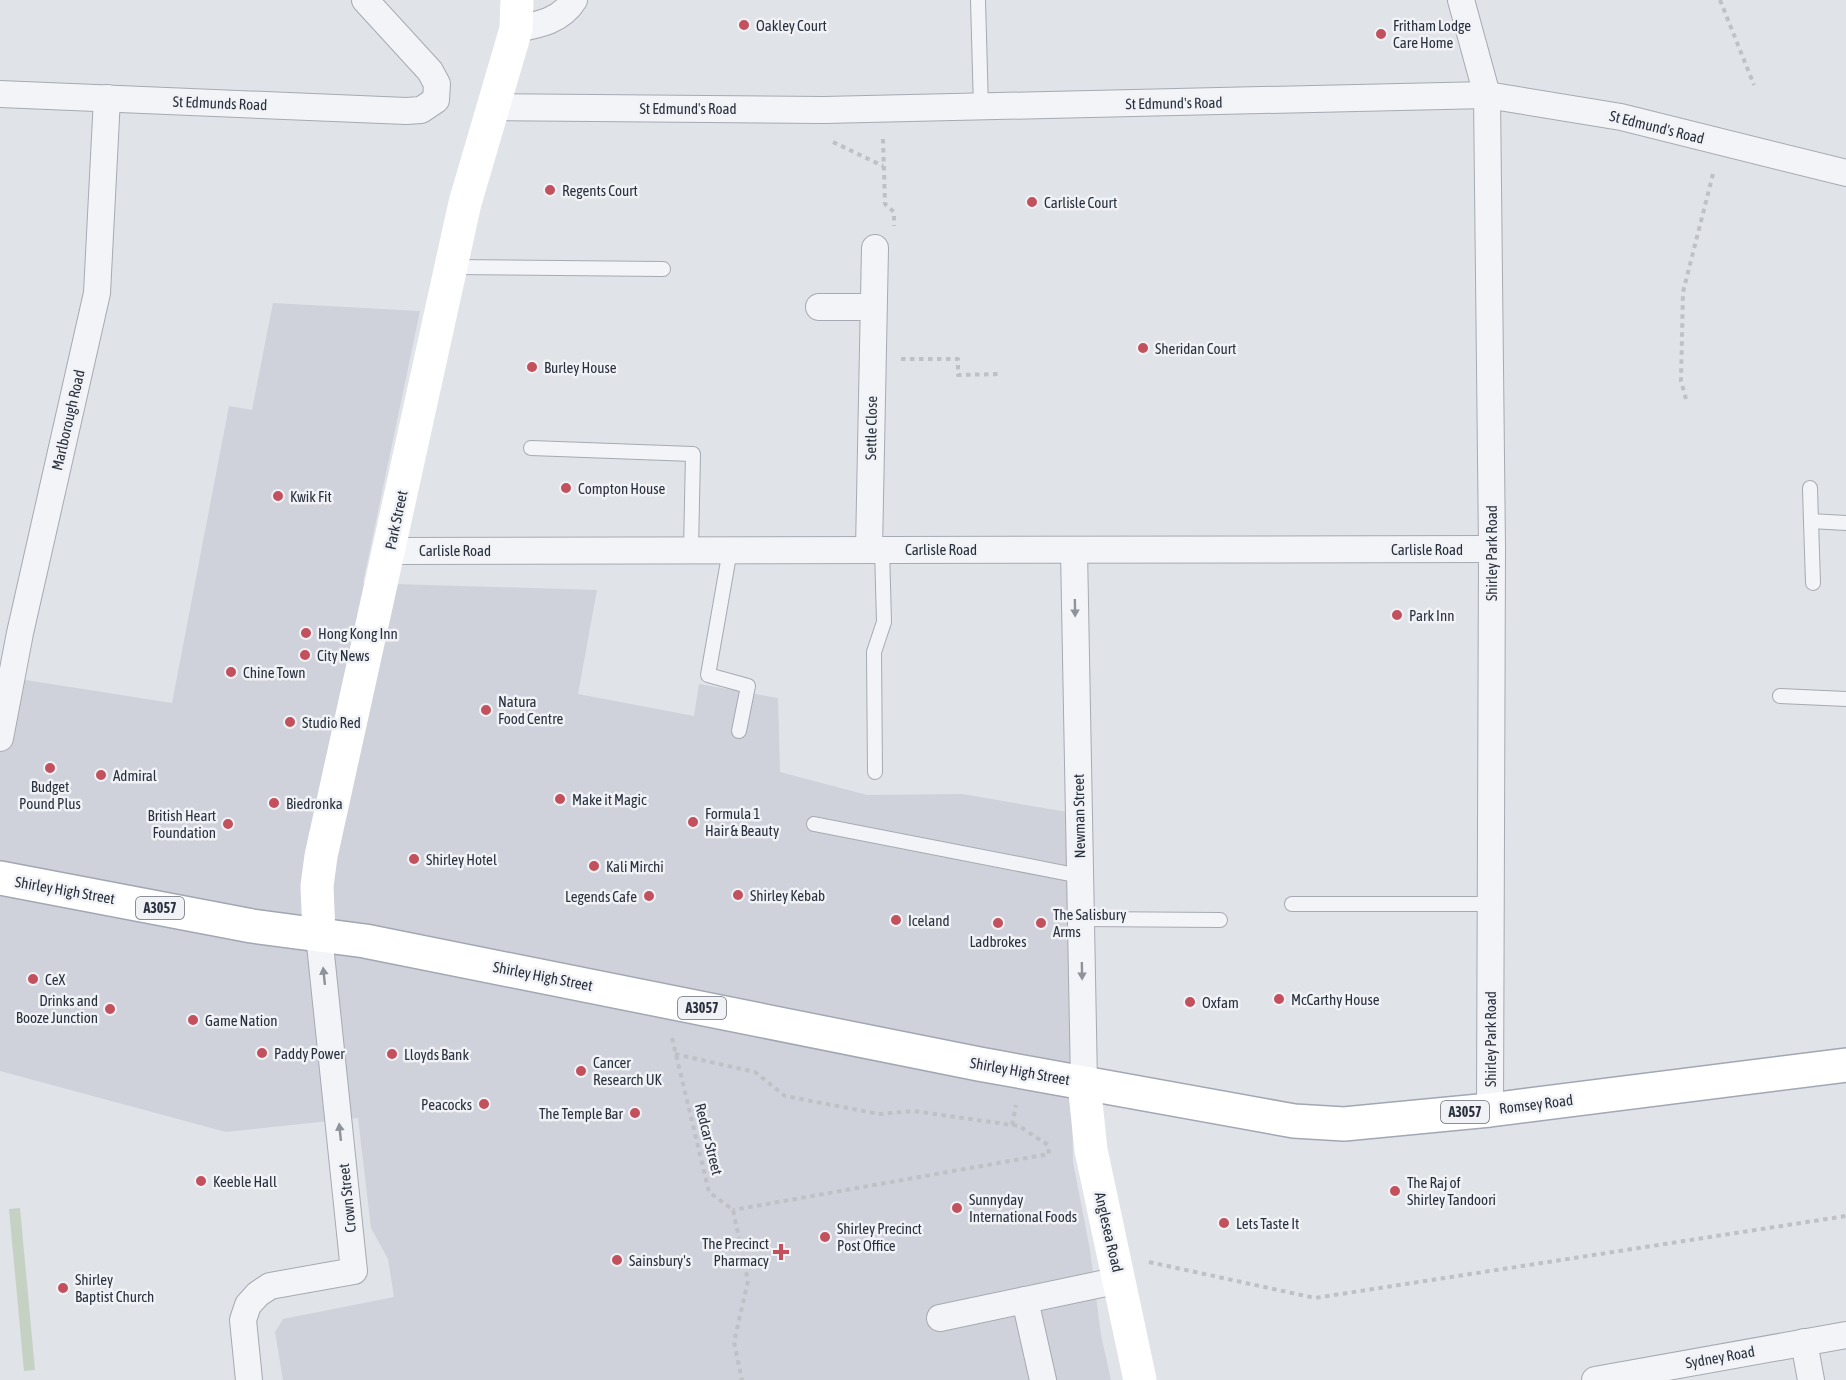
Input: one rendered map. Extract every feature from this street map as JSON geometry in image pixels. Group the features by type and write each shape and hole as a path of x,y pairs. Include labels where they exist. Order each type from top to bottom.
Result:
{"main road":[{"name":"Park Street","path":"320,935 317,886 321,856 390,550 450,267 516,15"},
{"name":"Shirley High Street","path":"0,878 252,926 365,941 967,1062 1084,1083"},
{"name":"Romsey Road","path":"1084,1083 1294,1121 1344,1124 1490,1110 1846,1065"},
{"name":"Anglesea Road","path":"1084,1083 1091,1150 1140,1380"}],"street":[{"name":"St Edmunds Road","path":"0,94 421,110 436,100 437,84 430,71 365,0"},
{"path":"516,15 548,23 574,0"},
{"name":"Shirley Park Road","path":"1461,0 1486,95 1492,549 1490,1110"},
{"name":"St Edmund's Road","path":"493,107 824,110 1486,95 1621,117 1846,173"},
{"name":"Marlborough Road","path":"0,738 20,633 97,293 107,98"},
{"name":"Settle Close","path":"875,248 873,359 876,549"},
{"path":"819,307 873,307"},
{"name":"Carlisle Road","path":"390,550 1492,549"},
{"name":"Newman Street","path":"1074,550 1084,1083"},
{"name":"Crown Street","path":"249,1380 243,1320 248,1305 270,1286 354,1271 320,935"},
{"path":"940,1318 1025,1300 1117,1270"},
{"path":"1025,1300 1043,1380"},
{"name":"Sydney Road","path":"1595,1380 1644,1376 1846,1335"},
{"path":"1804,1342 1811,1380"}],"lane":[{"path":"978,0 981,108"},
{"path":"450,267 663,269"},
{"path":"531,448 693,454 691,550"},
{"path":"1810,488 1813,583"},
{"path":"1811,521 1846,523"},
{"path":"875,772 873,652 884,622 876,549"},
{"path":"730,550 708,675 748,686 739,731"},
{"path":"1780,696 1846,699"},
{"path":"814,824 1080,876"},
{"path":"1293,904 1490,904"},
{"path":"1081,919 1220,920"}],"path":[{"path":"1728,0 1720,1 1755,85"},
{"path":"883,108 885,204 894,212 894,228"},
{"path":"824,110 825,138 884,166"},
{"path":"1686,399 1681,381 1683,292 1721,143"},
{"path":"873,359 958,359 958,375 1001,374"},
{"name":"Redcar Street","path":"661,1000 709,1192 733,1210"},
{"path":"675,1054 755,1072 785,1096 879,1114 914,1111 1020,1126 1048,1145 1049,1154 733,1210 748,1281 734,1342 742,1380"},
{"path":"1117,1270 1143,1261 1315,1298 1846,1216"}],"shaded area":[{"path":"273,303 420,311 363,583 597,590 578,694 694,716 699,684 778,698 780,772 867,795 962,794 1067,812 1073,1162 1090,1250 1101,1335 1111,1380 283,1380 275,1332 283,1319 394,1297 388,1259 371,1228 358,1118 226,1132 0,1071 0,676 172,703 229,406 252,410"}],"green space":[{"path":"20,1208 35,1370 24,1371 9,1209"}],"place":[{"name":"Oakley Court","path":"744,25"},
{"name":"Fritham Lodge Care Home","path":"1381,34"},
{"name":"Regents Court","path":"550,190"},
{"name":"Carlisle Court","path":"1032,202"},
{"name":"Sheridan Court","path":"1143,348"},
{"name":"Burley House","path":"532,367"},
{"name":"Compton House","path":"566,488"},
{"name":"Kwik Fit","path":"278,496"},
{"name":"Park Inn","path":"1397,615"},
{"name":"Hong Kong Inn","path":"306,633"},
{"name":"City News","path":"305,655"},
{"name":"Chine Town","path":"231,672"},
{"name":"Natura Food Centre","path":"486,710"},
{"name":"Studio Red","path":"290,722"},
{"name":"Budget Pound Plus","path":"50,768"},
{"name":"Admiral","path":"101,775"},
{"name":"Make it Magic","path":"560,799"},
{"name":"Biedronka","path":"274,803"},
{"name":"Formula 1 Hair & Beauty","path":"693,822"},
{"name":"British Heart Foundation","path":"228,824"},
{"name":"Shirley Hotel","path":"414,859"},
{"name":"Kali Mirchi","path":"594,866"},
{"name":"Shirley Kebab","path":"738,895"},
{"name":"Legends Cafe","path":"649,896"},
{"name":"Iceland","path":"896,920"},
{"name":"Ladbrokes","path":"998,923"},
{"name":"The Salisbury Arms","path":"1041,923"},
{"name":"CeX","path":"33,979"},
{"name":"McCarthy House","path":"1279,999"},
{"name":"Oxfam","path":"1190,1002"},
{"name":"Drinks and Booze Junction","path":"110,1009"},
{"name":"Game Nation","path":"193,1020"},
{"name":"Paddy Power","path":"262,1053"},
{"name":"Lloyds Bank","path":"392,1054"},
{"name":"Cancer Research UK","path":"581,1071"},
{"name":"Peacocks","path":"484,1104"},
{"name":"The Temple Bar","path":"635,1113"},
{"name":"Keeble Hall","path":"201,1181"},
{"name":"The Raj of Shirley Tandoori","path":"1395,1191"},
{"name":"Sunnyday International Foods","path":"957,1208"},
{"name":"Lets Taste It","path":"1224,1223"},
{"name":"Shirley Precinct Post Office","path":"825,1237"},
{"name":"The Precinct Pharmacy","path":"781,1252"},
{"name":"Sainsbury's","path":"617,1260"},
{"name":"Shirley Baptist Church","path":"63,1288"}]}
